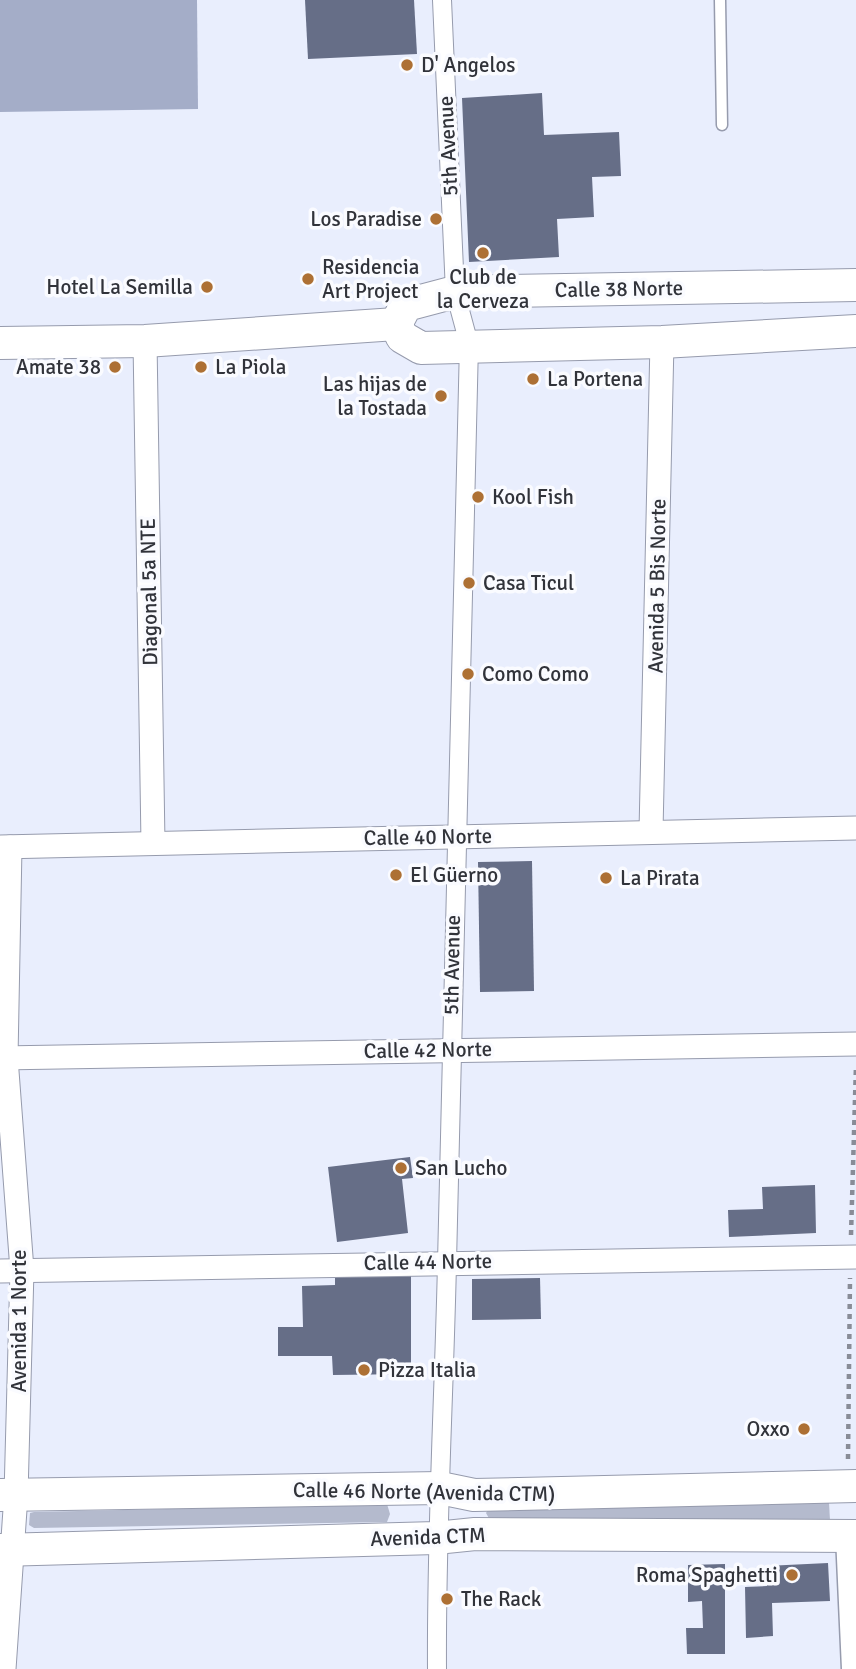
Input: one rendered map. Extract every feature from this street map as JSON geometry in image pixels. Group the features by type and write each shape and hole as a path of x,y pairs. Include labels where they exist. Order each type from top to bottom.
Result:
{"main road":[{"name":"Calle 38 Norte","path":"396,324 406,305 455,292 856,285"},
{"path":"0,343 145,341 396,324 402,337 421,348 469,344 663,342 856,331"},
{"name":"Calle 46 Norte (Avenida CTM)","path":"8,1495 440,1488 474,1495 852,1486"},
{"name":"Avenida CTM","path":"7,1550 436,1538 475,1534 853,1536"}],"street":[{"name":"5th Avenue","path":"437,1669 436,1538 447,1261 455,837 469,344 455,292 442,0"},
{"name":"Diagonal 5a NTE","path":"145,341 153,843"},
{"name":"Avenida 5 Bis Norte","path":"652,831 663,342"},
{"name":"Calle 40 Norte","path":"5,847 856,828"},
{"name":"Avenida 1 Norte","path":"4,1669 11,1271 3,1058 5,847"},
{"name":"Calle 42 Norte","path":"3,1058 856,1044"},
{"name":"Calle 44 Norte","path":"11,1271 447,1261 853,1257"},
{"path":"474,1495 475,1534"},
{"path":"853,1536 856,1669"}],"lane":[{"path":"720,0 722,125"}],"path":[{"path":"852,1486 856,1054"}],"shaded area":[{"path":"0,0 197,0 198,109 0,112"},
{"path":"829,1503 830,1520 491,1522 486,1513 489,1508"},
{"path":"387,1504 390,1514 387,1522 34,1528 29,1525 30,1513 34,1512"}],"building":[{"path":"305,0 414,0 417,54 308,59"},
{"path":"542,93 544,135 619,132 621,176 592,177 594,217 557,219 559,257 469,262 462,98"},
{"path":"532,861 534,991 480,992 478,862"},
{"path":"410,1157 413,1178 402,1179 408,1233 337,1242 328,1167"},
{"path":"815,1185 816,1233 729,1237 728,1210 763,1209 762,1187"},
{"path":"335,1269 411,1272 411,1374 333,1375 332,1356 278,1356 278,1327 303,1327 302,1286 335,1285"},
{"path":"540,1278 541,1319 472,1320 472,1279"},
{"path":"828,1563 830,1601 772,1603 773,1636 746,1638 745,1587 767,1586 766,1566"},
{"path":"725,1564 725,1654 687,1654 686,1628 703,1628 702,1601 688,1602 688,1565"}],"place":[{"name":"D' Angelos","path":"407,65"},
{"name":"Los Paradise","path":"436,219"},
{"name":"Club de la Cerveza","path":"483,253"},
{"name":"Residencia Art Project","path":"308,279"},
{"name":"Hotel La Semilla","path":"207,287"},
{"name":"Amate 38","path":"115,367"},
{"name":"La Piola","path":"201,367"},
{"name":"La Portena","path":"533,379"},
{"name":"Las hijas de la Tostada","path":"441,396"},
{"name":"Kool Fish","path":"478,497"},
{"name":"Casa Ticul","path":"469,583"},
{"name":"Como Como","path":"468,674"},
{"name":"El Güerno","path":"396,875"},
{"name":"La Pirata","path":"606,878"},
{"name":"San Lucho","path":"401,1168"},
{"name":"Pizza Italia","path":"364,1370"},
{"name":"Oxxo","path":"804,1429"},
{"name":"Roma Spaghetti","path":"792,1575"},
{"name":"The Rack","path":"447,1599"}]}
